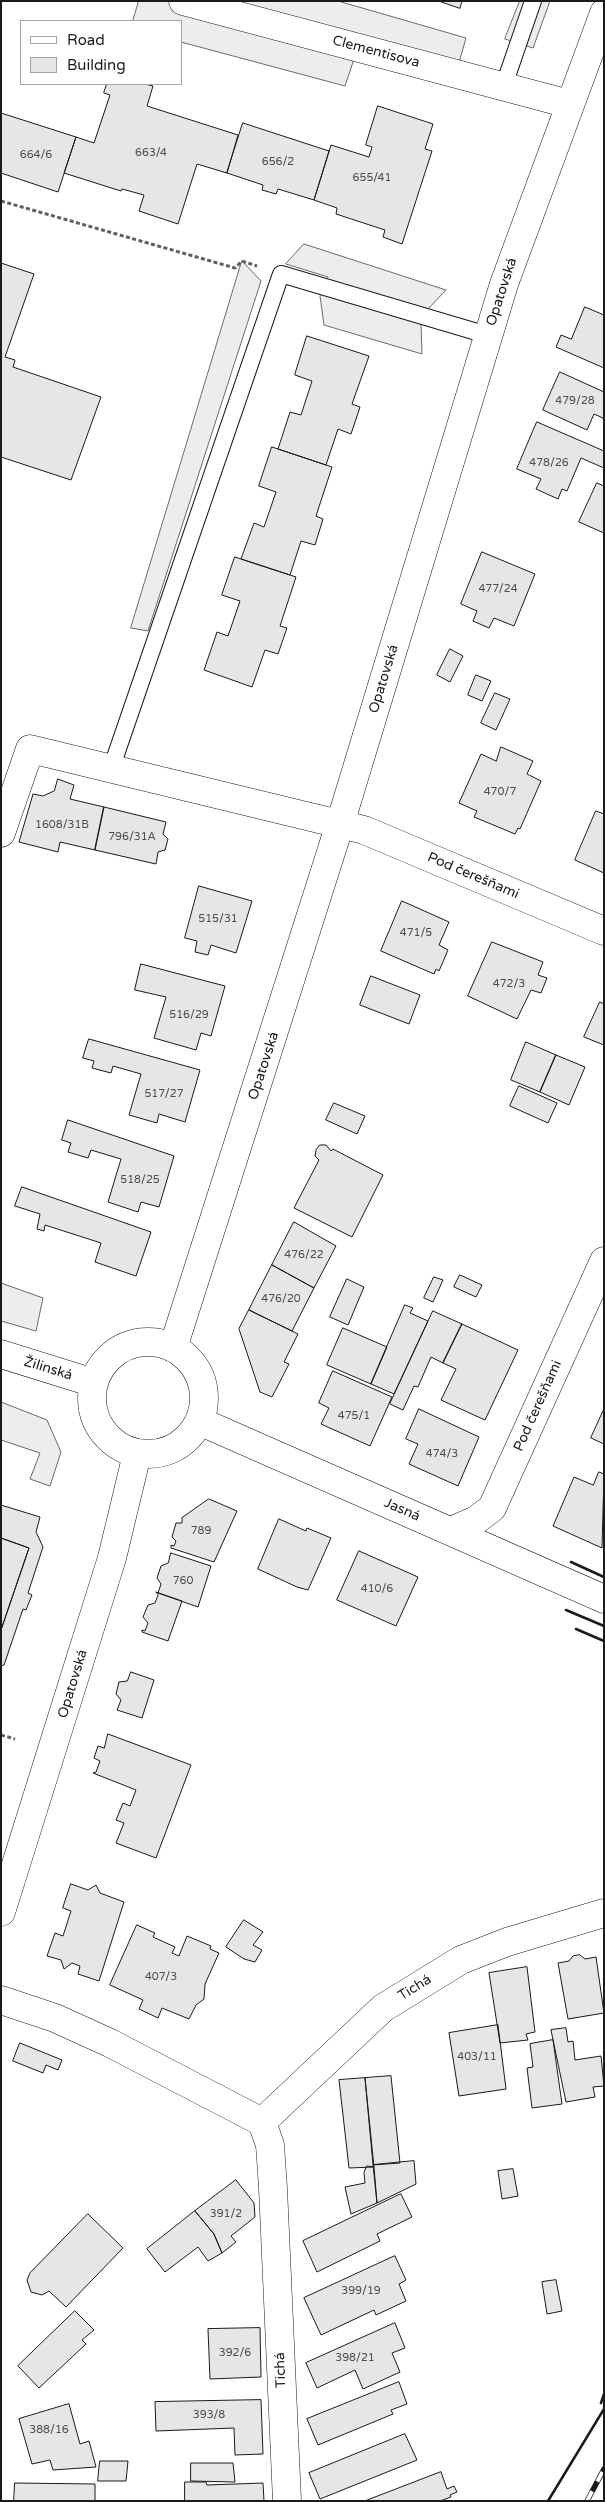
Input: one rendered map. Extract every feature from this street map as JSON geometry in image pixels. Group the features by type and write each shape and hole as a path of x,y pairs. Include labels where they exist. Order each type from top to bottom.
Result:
{"street":[{"name":"Clementisova","path":"183,1 504,85 569,104"},
{"name":"Opatovská","path":"173,1348 340,824 487,335 569,104 604,13"},
{"name":"Pod čerešňami","path":"1,833 30,749 364,830 604,931"},
{"name":"Pod čerešňami","path":"451,1531 476,1520 492,1508 604,1261"},
{"path":"141,1342 157,1343 173,1348 187,1358 197,1371 203,1387 204,1404 200,1421 189,1437 174,1448 156,1454 137,1454 120,1447 105,1435 96,1420 92,1401 94,1383 100,1368 111,1356 125,1347 141,1342"},
{"name":"Žilinská","path":"1,1354 94,1383"},
{"name":"Jasná","path":"200,1421 604,1599"},
{"name":"Opatovská","path":"1,1912 112,1558 137,1454"},
{"name":"Tichá","path":"287,2501 273,2188 270,2145 262,2122 383,2008 460,1960 507,1942 604,1912"},
{"path":"1,2000 55,2018 110,2043 262,2122"}],"lane":[{"path":"504,85 533,1"},
{"path":"111,769 281,274 487,335"}],"path":[{"path":"1,200 235,268 242,261 281,274"},
{"path":"1,1735 16,1739"}],"shaded area":[{"path":"139,1 338,1 466,38 456,73 358,47 345,86 182,42 182,20 133,20"},
{"path":"520,1 550,1 533,48 505,39"},
{"path":"304,244 446,290 428,309 421,323 422,354 324,325 320,296 328,277 286,264"},
{"path":"242,261 261,281 148,631 131,628"},
{"path":"1,1283 43,1298 36,1331 1,1321"},
{"path":"1,1402 47,1420 61,1452 50,1486 30,1479 40,1453 1,1440"}],"building":[{"path":"439,1 462,1 460,8"},
{"path":"107,85 153,86 147,106 238,135 227,173 197,164 178,224 139,211 144,195 122,189 121,191 64,173 76,137 94,143 110,95 104,93"},
{"path":"378,106 433,124 425,149 432,151 402,244 383,237 385,230 336,214 337,208 314,200 331,145 369,157 372,147 366,145"},
{"path":"1,113 76,137 58,192 1,173"},
{"path":"243,123 329,151 314,200 278,189 276,194 262,190 263,185 227,173"},
{"path":"1,263 34,274 5,357 15,360 13,367 101,397 71,480 1,457"},
{"path":"585,307 604,315 604,368 556,347 561,335 571,339"},
{"path":"307,336 369,356 352,404 360,407 351,434 338,429 326,465 278,449 290,412 301,415 312,381 295,375"},
{"path":"560,372 604,392 604,423 603,418 594,414 587,430 543,410"},
{"path":"537,422 604,451 604,468 581,458 567,491 562,489 558,499 536,489 541,479 517,469"},
{"path":"272,447 332,467 316,516 323,519 315,545 301,541 290,575 241,559 254,523 264,527 276,492 259,486"},
{"path":"597,483 604,486 604,533 579,522"},
{"path":"482,552 535,574 514,626 494,618 489,628 473,621 477,611 461,604"},
{"path":"235,557 296,577 280,626 287,628 278,654 265,650 252,687 204,670 217,632 228,636 240,601 222,595"},
{"path":"450,649 463,656 450,682 437,675"},
{"path":"476,675 491,681 482,701 468,695"},
{"path":"495,693 510,699 496,730 481,723"},
{"path":"501,747 533,761 527,774 541,781 520,829 518,828 515,834 474,817 477,811 459,803 481,754 496,761"},
{"path":"58,779 74,785 70,799 104,807 95,850 60,842 58,852 19,842 33,794 43,796 54,791"},
{"path":"104,807 166,822 163,834 168,839 165,850 158,852 156,864 95,850"},
{"path":"596,811 604,814 604,873 575,860"},
{"path":"199,886 252,901 236,953 211,945 208,955 195,952 197,941 185,938"},
{"path":"402,901 449,922 439,945 448,950 439,971 436,969 434,974 381,951"},
{"path":"492,942 543,962 538,975 547,978 541,993 531,990 517,1019 468,996"},
{"path":"141,964 225,986 211,1036 201,1033 196,1050 154,1038 166,997 135,990"},
{"path":"371,976 420,995 409,1024 360,1005"},
{"path":"600,1002 604,1004 604,1045 584,1037"},
{"path":"89,1039 200,1070 185,1122 159,1114 157,1123 129,1115 141,1074 113,1066 111,1073 92,1068 94,1061 83,1058"},
{"path":"526,1042 556,1055 540,1092 511,1080"},
{"path":"556,1055 585,1067 569,1105 540,1092"},
{"path":"519,1086 557,1103 548,1123 510,1106"},
{"path":"334,1103 365,1116 357,1134 326,1120"},
{"path":"68,1120 174,1156 159,1207 141,1202 138,1212 108,1202 121,1159 91,1150 88,1158 68,1152 71,1143 62,1140"},
{"path":"320,1145 326,1145 331,1151 333,1149 383,1175 352,1237 294,1208 319,1160 315,1156 316,1150"},
{"path":"22,1187 151,1232 136,1276 95,1262 101,1243 45,1225 44,1231 37,1229 40,1214 15,1206"},
{"path":"294,1222 336,1246 314,1288 272,1265"},
{"path":"272,1265 314,1288 292,1331 249,1310"},
{"path":"460,1275 482,1285 476,1297 454,1287"},
{"path":"434,1277 443,1280 433,1302 424,1298"},
{"path":"347,1279 364,1287 348,1325 330,1317"},
{"path":"405,1305 413,1308 410,1313 428,1321 394,1394 371,1384"},
{"path":"249,1310 298,1334 284,1362 289,1364 272,1397 260,1392 239,1329"},
{"path":"433,1311 462,1324 443,1363 431,1357 418,1387 414,1386 403,1410 390,1404"},
{"path":"462,1324 518,1350 485,1420 441,1400 456,1369 443,1363"},
{"path":"343,1328 387,1347 371,1384 327,1365"},
{"path":"333,1371 392,1397 370,1446 321,1424 329,1408 319,1403"},
{"path":"419,1409 479,1437 458,1486 409,1464 418,1444 406,1439"},
{"path":"604,1409 604,1444 591,1438"},
{"path":"599,1472 604,1474 602,1548 553,1526 574,1477 593,1485"},
{"path":"209,1499 237,1511 214,1562 171,1548 171,1545 174,1546 176,1541 172,1537 176,1523 182,1523 182,1518"},
{"path":"1,1505 40,1517 36,1532 43,1547 28,1593 32,1595 26,1610 23,1609 4,1665 1,1666 1,1630 29,1548 1,1538"},
{"path":"279,1519 306,1531 307,1528 331,1538 308,1590 258,1569"},
{"path":"1,1538 29,1548 1,1630"},
{"path":"359,1551 418,1577 396,1626 337,1600"},
{"path":"171,1553 211,1566 198,1607 158,1593 161,1584 157,1578 161,1566 168,1563"},
{"path":"156,1592 182,1601 168,1641 142,1632 142,1630 145,1631 148,1623 143,1617 148,1605 155,1603 158,1595"},
{"path":"131,1672 154,1680 142,1718 117,1710 121,1700 116,1694 119,1682 127,1681"},
{"path":"108,1734 191,1765 156,1858 116,1843 124,1823 116,1820 123,1803 130,1806 136,1790 93,1773 96,1772 100,1761 94,1758 98,1746 104,1748"},
{"path":"71,1884 88,1890 96,1885 100,1893 124,1902 99,1981 78,1974 80,1966 72,1963 64,1969 61,1960 47,1956 55,1933 63,1936 71,1911 63,1908"},
{"path":"244,1920 263,1932 253,1945 262,1950 255,1962 244,1959 226,1947"},
{"path":"137,1925 155,1933 153,1937 175,1947 172,1953 179,1956 187,1936 211,1946 210,1949 219,1953 205,1984 204,1999 196,2005 189,2019 162,2008 158,2018 139,2009 143,2000 110,1985"},
{"path":"580,1955 585,1959 596,1957 604,2013 568,2019 558,1963 569,1961 573,1956"},
{"path":"527,1967 535,2032 526,2034 528,2040 500,2043 489,1973"},
{"path":"498,2025 506,2089 459,2096 449,2033"},
{"path":"566,2028 568,2042 573,2041 575,2060 601,2056 604,2086 593,2087 595,2097 566,2102 551,2030"},
{"path":"553,2040 562,2104 532,2108 527,2068 533,2067 530,2044"},
{"path":"20,2043 62,2060 58,2070 46,2065 43,2073 13,2061"},
{"path":"391,2076 400,2163 373,2165 365,2078"},
{"path":"365,2078 374,2167 349,2168 339,2080"},
{"path":"414,2161 416,2184 377,2203 373,2165"},
{"path":"367,2166 374,2167 377,2203 351,2214 345,2187 365,2183 364,2173"},
{"path":"513,2169 518,2196 502,2199 498,2171"},
{"path":"236,2180 254,2203 255,2217 231,2236 236,2242 222,2253 214,2234 195,2211"},
{"path":"401,2194 412,2217 377,2234 380,2241 317,2272 303,2241"},
{"path":"195,2211 214,2234 222,2253 208,2261 198,2247 165,2272 147,2249"},
{"path":"88,2214 123,2248 66,2307 49,2291 42,2295 31,2292 27,2280 30,2273"},
{"path":"395,2256 406,2280 399,2284 406,2301 376,2315 374,2310 321,2335 304,2298"},
{"path":"556,2280 562,2311 547,2314 542,2282"},
{"path":"75,2311 94,2330 82,2340 86,2344 39,2388 18,2366"},
{"path":"395,2323 405,2348 392,2353 400,2372 363,2389 355,2370 317,2388 306,2363"},
{"path":"260,2328 261,2377 210,2379 208,2329"},
{"path":"399,2382 407,2404 391,2410 393,2414 318,2445 307,2419"},
{"path":"261,2400 263,2454 235,2455 234,2428 156,2431 155,2402"},
{"path":"69,2404 80,2444 89,2441 96,2467 53,2470 50,2460 32,2464 19,2419"},
{"path":"405,2434 417,2460 320,2499 309,2473"},
{"path":"100,2461 128,2461 126,2481 98,2481"},
{"path":"191,2463 233,2463 235,2482 191,2481"},
{"path":"441,2472 447,2489 454,2486 457,2492 450,2495 451,2497 440,2501 365,2501"},
{"path":"185,2482 206,2482 207,2485 263,2483 264,2501 185,2501"},
{"path":"15,2483 95,2484 95,2501 14,2501"}],"railway":[{"path":"587,2501 604,2469"}],"wall":[{"path":"571,1562 604,1577"},
{"path":"566,1610 604,1626"},
{"path":"576,1629 604,1641"},
{"path":"601,2403 604,2394"},
{"path":"548,2501 604,2409"}]}
